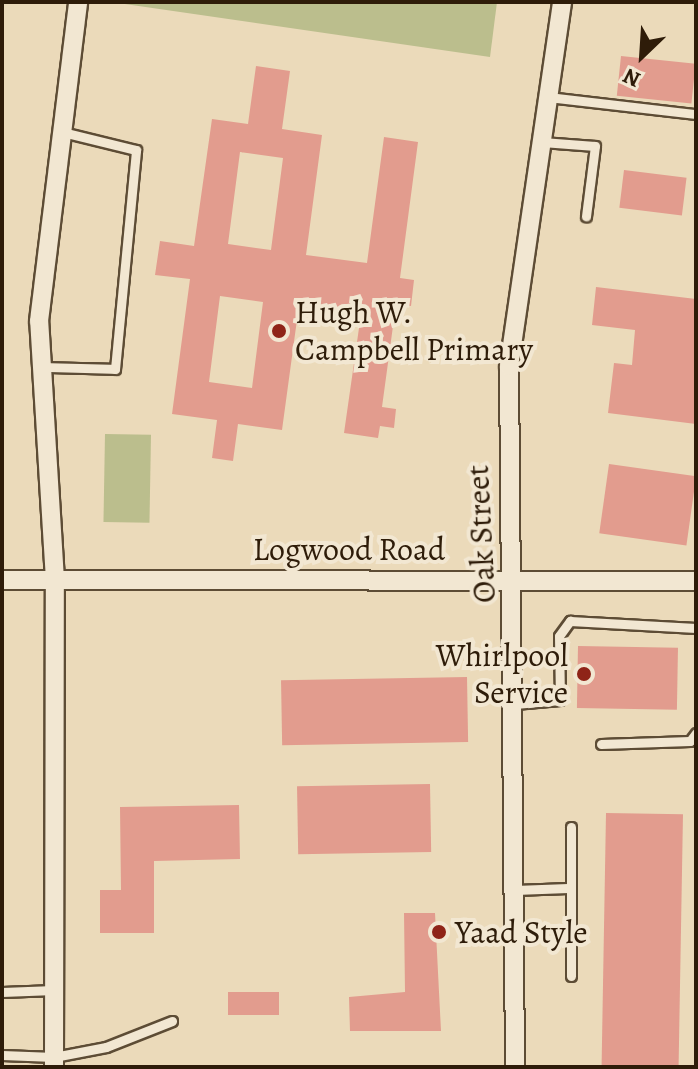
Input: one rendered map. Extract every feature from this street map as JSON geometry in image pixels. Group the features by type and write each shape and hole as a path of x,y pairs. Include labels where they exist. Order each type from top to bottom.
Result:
{"street":[{"path":"54,1062 55,580 45,367 39,321 78,2"},
{"name":"Oak Street","path":"515,1067 515,579 506,486 509,366 562,2"},
{"name":"Logwood Road","path":"2,580 696,581"}],"lane":[{"path":"548,97 696,114"},
{"path":"45,367 115,369 136,150 62,132"},
{"path":"542,142 595,146 586,216"},
{"path":"515,704 560,700 559,636 570,621 696,628"},
{"path":"601,744 690,741 696,733"},
{"path":"571,827 568,888 571,976"},
{"path":"515,890 568,888"},
{"path":"2,992 54,990"},
{"path":"2,1055 54,1062 106,1047 172,1021"}],"green space":[{"path":"111,2 497,2 490,57"},
{"path":"105,434 151,435 149,523 103,522"}],"building":[{"path":"621,56 696,64 691,104 617,96"},
{"path":"256,66 290,71 282,129 322,135 306,255 367,263 384,137 418,142 400,278 414,280 411,306 396,304 382,407 396,409 394,428 380,426 378,438 344,433 361,314 299,305 282,430 238,424 233,461 212,458 217,420 172,414 190,279 155,275 160,241 194,246 212,119 248,124","holes":["240,152 283,158 271,250 228,244","220,296 263,302 252,388 209,382"]},
{"path":"624,170 687,178 682,215 619,208"},
{"path":"596,287 696,299 696,424 608,413 614,363 632,365 635,330 592,325"},
{"path":"609,464 696,476 686,546 599,533"},
{"path":"578,646 678,648 677,710 577,708"},
{"path":"467,677 468,742 282,745 281,680"},
{"path":"430,784 431,852 298,854 297,786"},
{"path":"239,805 240,859 154,861 154,933 100,933 100,890 121,890 120,807"},
{"path":"606,813 683,814 679,1067 602,1067"},
{"path":"404,913 435,913 441,1031 350,1031 349,997 405,992"},
{"path":"228,992 279,992 279,1015 228,1015"}],"place":[{"name":"Hugh W. Campbell Primary","path":"279,331"},
{"name":"Whirlpool Service","path":"584,674"},
{"name":"Yaad Style","path":"439,932"}]}
